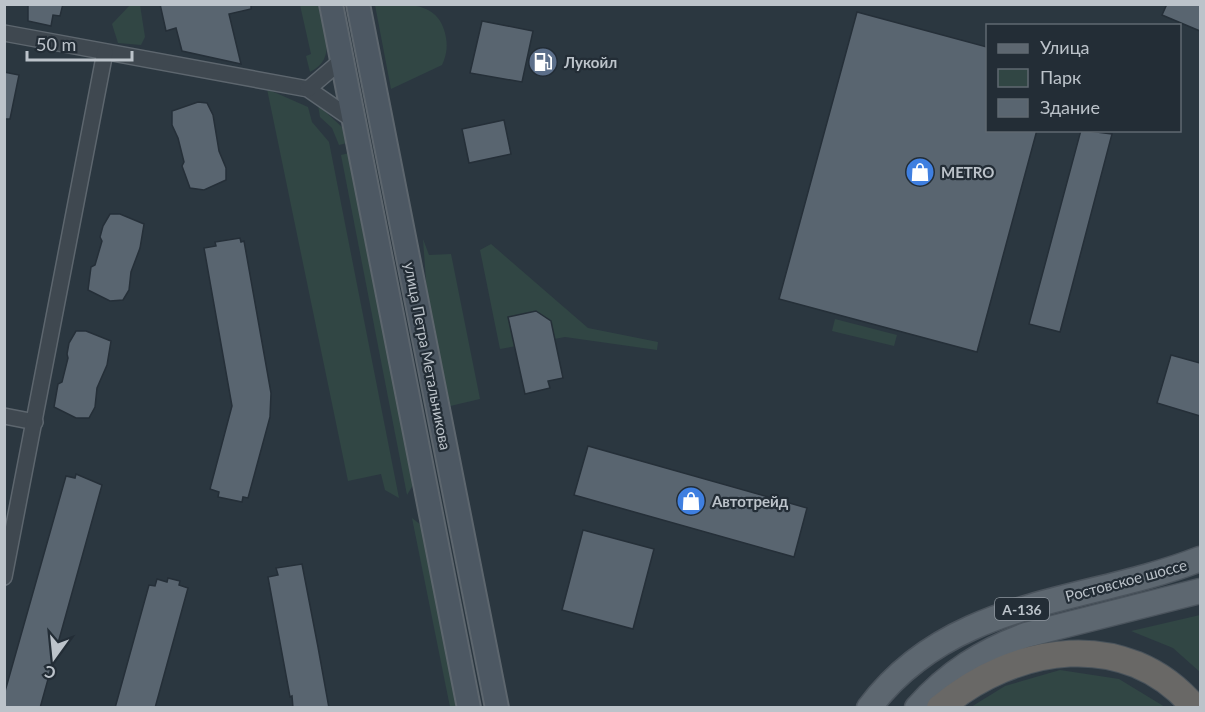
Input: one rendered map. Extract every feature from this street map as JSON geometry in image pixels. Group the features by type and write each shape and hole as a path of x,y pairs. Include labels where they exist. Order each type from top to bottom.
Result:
{"highway":[{"path":"940,708 1003,668 1058,654 1085,653 1140,665 1182,692 1195,708"}],"main road":[{"name":"улица Петра Метальникова","path":"331,4 469,708"},
{"name":"улица Петра Метальникова","path":"358,4 497,708"},
{"name":"Ростовское шоссе","path":"869,708 895,677 922,655 963,630 1041,603 1200,559"},
{"name":"А-136","path":"917,708 953,672 1000,645 1026,635 1200,591"}],"street":[{"path":"4,33 308,89 353,120"},
{"path":"4,578 105,52"},
{"path":"308,89 342,60"},
{"path":"4,416 35,422"}],"green space":[{"path":"131,4 140,5 145,37 141,45 118,43 112,24"},
{"path":"300,5 319,5 326,33 324,59 310,72 306,56 311,54"},
{"path":"375,5 418,6 435,15 441,22 446,37 445,57 442,65 391,89"},
{"path":"267,89 308,107 312,122 329,142 399,498 385,490 381,474 348,481"},
{"path":"318,105 343,128 347,143 339,145 332,128 320,117"},
{"path":"349,153 413,485 407,495 341,155"},
{"path":"423,239 429,255 451,254 480,399 446,407 429,323"},
{"path":"491,244 588,328 658,342 657,350 565,337 500,349 480,250"},
{"path":"835,319 897,335 894,346 832,331"},
{"path":"412,518 421,525 457,707 450,707"},
{"path":"1200,615 1200,672 1173,648 1131,631"},
{"path":"1060,670 1119,679 1165,707 971,707 1005,686"}],"building":[{"path":"28,4 63,4 60,16 53,15 51,26 28,21"},
{"path":"160,4 251,4 251,9 229,14 241,64 182,51 176,28 166,31"},
{"path":"1167,4 1200,4 1200,31 1162,15"},
{"name":"METRO","path":"857,12 986,47 986,132 1036,132 977,352 779,299"},
{"path":"482,21 533,31 522,82 470,73"},
{"path":"4,72 19,75 10,119 4,119"},
{"path":"198,102 207,103 213,115 219,151 226,168 226,180 204,190 190,188 182,166 184,162 178,138 172,125 172,111"},
{"path":"504,120 511,154 469,163 462,129"},
{"path":"1080,132 1112,134 1060,332 1029,324"},
{"path":"110,214 120,214 144,224 140,248 131,272 129,290 123,300 110,301 88,290 91,267 95,265 102,241 100,237 103,226"},
{"path":"240,238 241,242 244,241 271,393 270,417 248,498 243,497 242,502 218,497 219,492 210,489 232,406 204,248 216,246 215,242"},
{"path":"536,311 551,321 563,378 548,381 550,388 525,394 508,317"},
{"path":"76,331 86,331 111,341 107,365 97,388 95,407 89,418 76,418 54,407 58,384 62,382 68,358 69,343"},
{"path":"1171,355 1200,363 1200,416 1157,403"},
{"name":"Автотрейд","path":"588,446 807,508 794,557 574,495"},
{"path":"76,474 102,485 40,708 4,708 4,695 66,476 75,478"},
{"path":"583,530 654,549 633,629 562,610"},
{"path":"302,564 329,708 293,708 292,696 290,697 268,577 278,575 276,568"},
{"path":"168,578 180,581 179,585 188,588 155,708 115,708 149,585 155,586 157,579 167,582"}],"place":[{"name":"Лукойл","path":"543,62"},
{"name":"METRO","path":"920,172"},
{"name":"Автотрейд","path":"691,501"}]}
